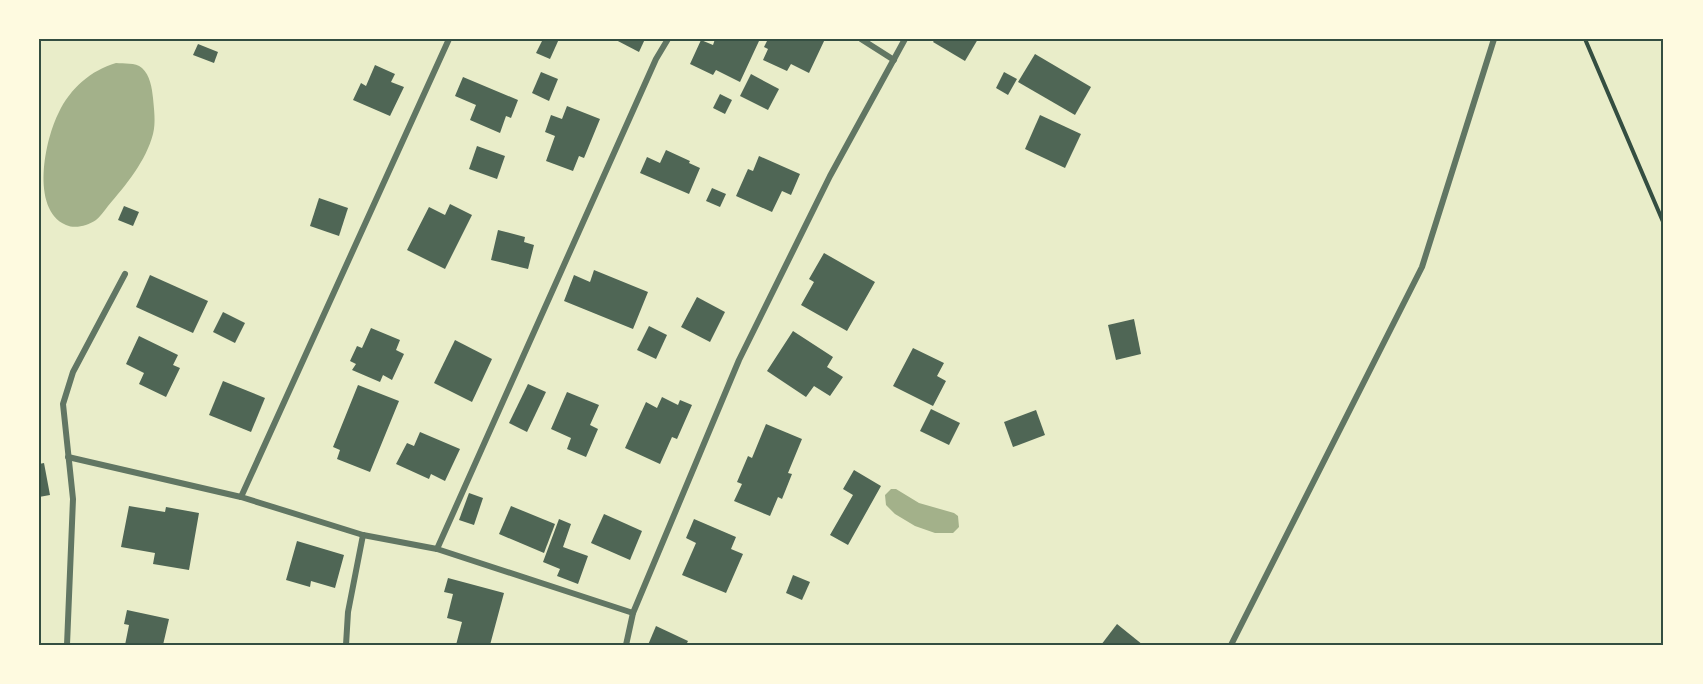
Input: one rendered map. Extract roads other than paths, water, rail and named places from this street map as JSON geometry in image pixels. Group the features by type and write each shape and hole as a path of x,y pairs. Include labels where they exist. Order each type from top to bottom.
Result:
{"street":[{"path":"241,497 449,39"},
{"path":"437,549 656,59 668,39"},
{"path":"861,39 894,60"},
{"path":"626,645 633,613 739,360 830,176 905,39"},
{"path":"1230,645 1422,267 1494,39"},
{"path":"67,645 73,499 63,404 73,372 125,274"},
{"path":"68,457 241,497 363,535 437,549 633,613"},
{"path":"346,645 348,612 363,535"}]}
